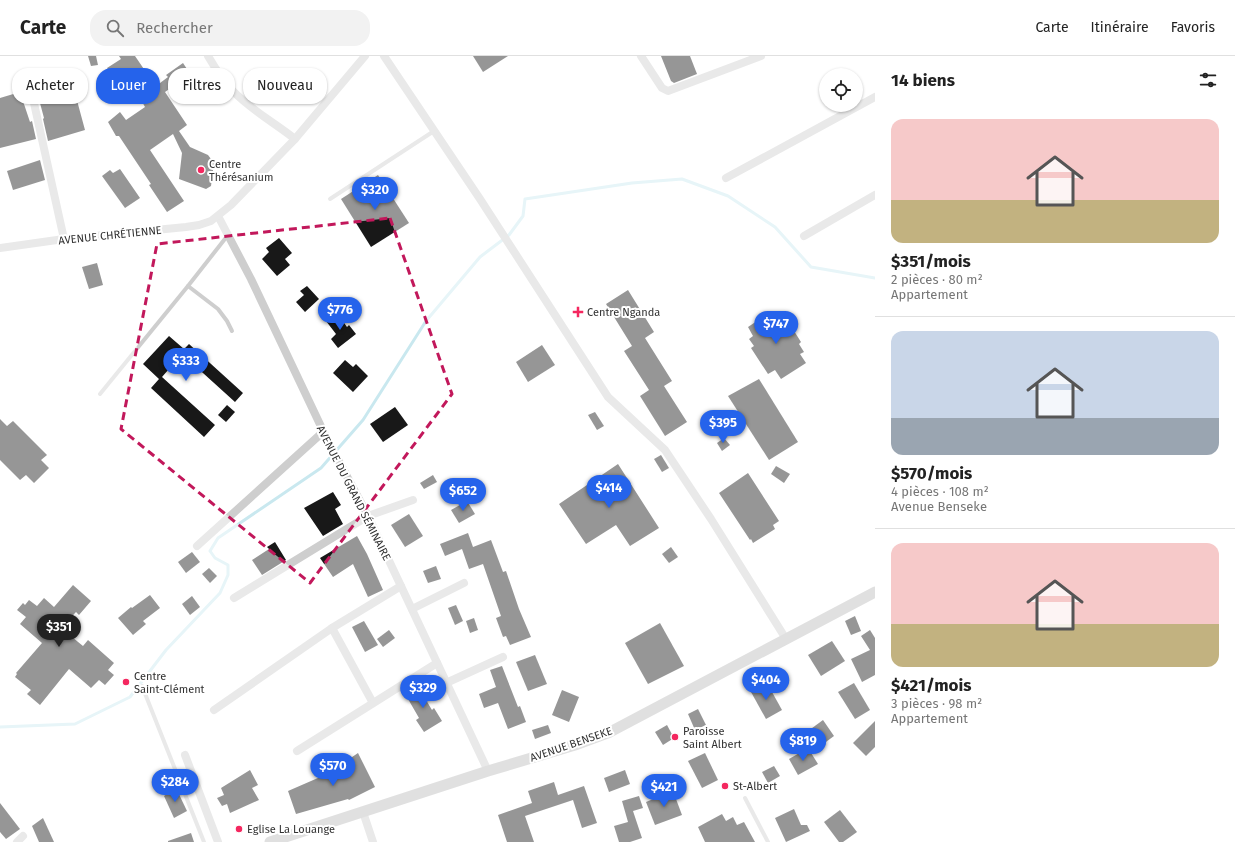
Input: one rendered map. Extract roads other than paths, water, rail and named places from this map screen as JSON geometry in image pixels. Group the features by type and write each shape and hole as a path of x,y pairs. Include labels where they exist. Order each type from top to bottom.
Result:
{"street":[{"path":"208,56 233,91 295,138"},
{"name":"AVENUE CHRÉTIENNE","path":"0,248 64,239 186,227 211,221 231,205 295,138 365,56"},
{"path":"384,56 502,233 608,397 659,443 673,461 786,639"},
{"path":"641,56 662,88 668,91 756,57"},
{"path":"726,178 875,97"},
{"path":"34,104 64,239"},
{"path":"804,236 875,195"},
{"name":"AVENUE DU GRAND SÉMINAIRE","path":"218,216 251,279 325,434 368,516 488,771"},
{"path":"197,546 325,434"},
{"path":"234,598 368,516 413,500"},
{"path":"412,609 464,583"},
{"path":"214,710 332,628 401,586"},
{"name":"AVENUE BENSEKE","path":"270,842 488,771 575,745 610,732 875,592"},
{"path":"332,628 373,703"},
{"path":"446,683 503,657"},
{"path":"298,751 437,663"},
{"path":"185,755 218,842"},
{"path":"363,812 373,842"}],"lane":[{"path":"330,199 434,131"},
{"path":"100,394 228,235"},
{"path":"188,286 218,309 232,331"},
{"path":"142,686 204,842"},
{"path":"745,798 768,842"}],"waterway":[{"path":"0,727 75,724 130,697 166,650 220,593 228,575 228,565 215,558 210,551 218,538 321,468 363,420 426,321 480,257 509,235 523,216 525,199 632,183 682,179 728,196 775,227 811,267 875,278"}],"place":[{"name":"Centre Thérésanium","path":"201,170"},
{"name":"Centre Nganda","path":"578,312"},
{"name":"Centre Saint-Clément","path":"126,682"},
{"name":"Paroisse Saint Albert","path":"675,737"},
{"name":"St-Albert","path":"725,786"},
{"name":"Eglise La Louange","path":"239,829"}]}
